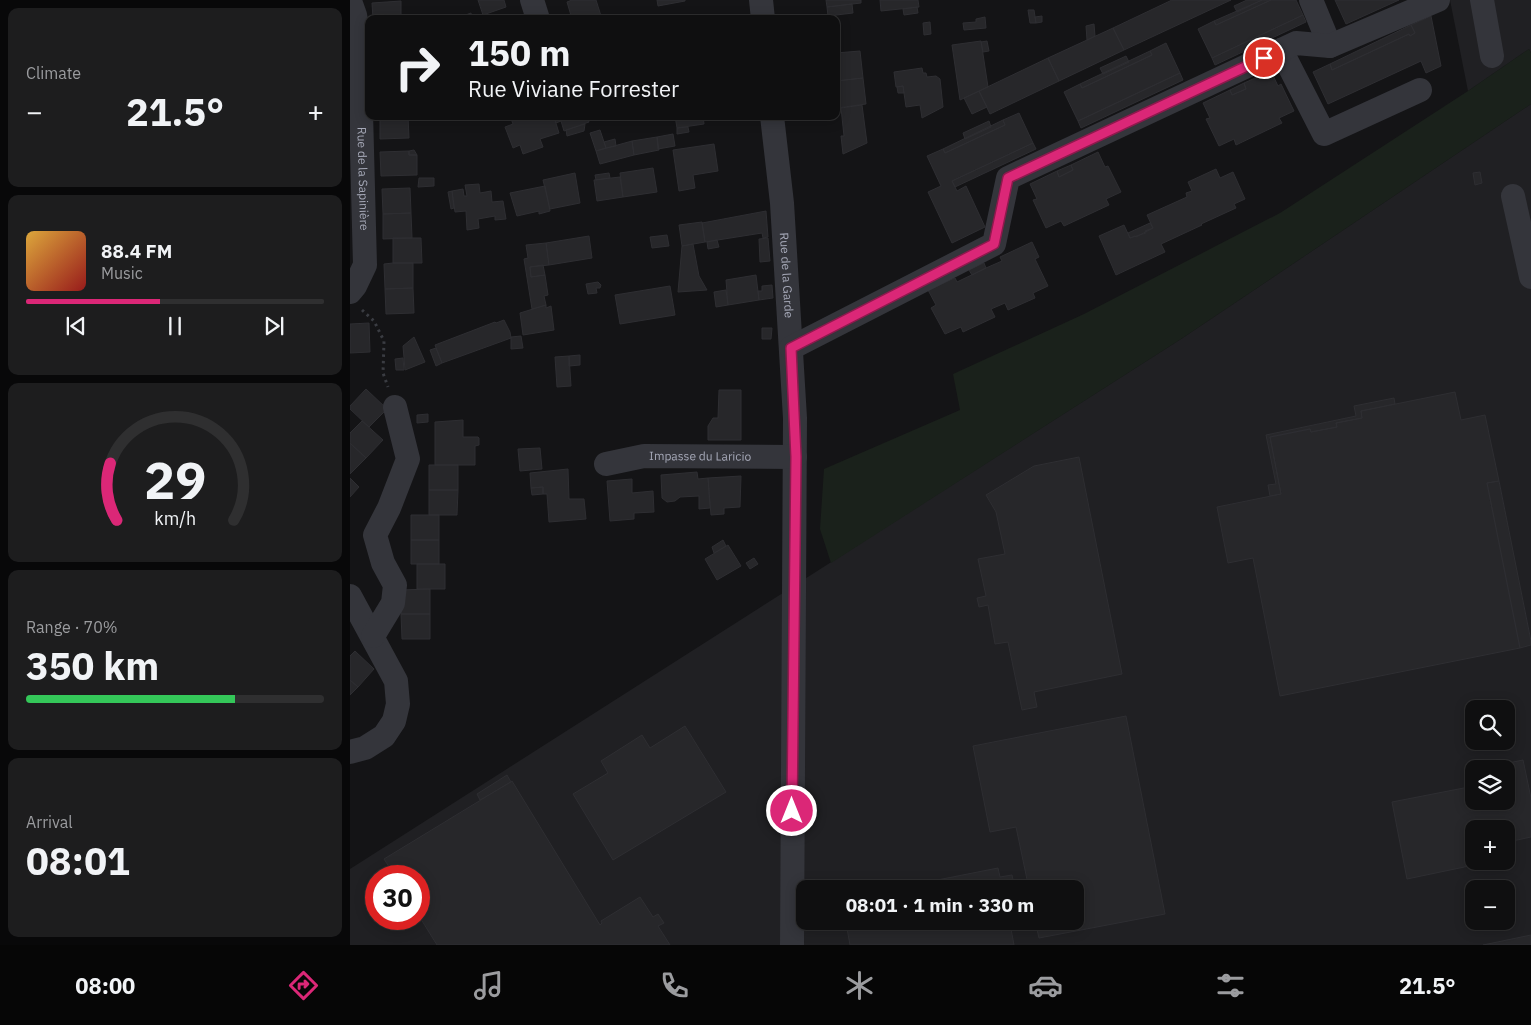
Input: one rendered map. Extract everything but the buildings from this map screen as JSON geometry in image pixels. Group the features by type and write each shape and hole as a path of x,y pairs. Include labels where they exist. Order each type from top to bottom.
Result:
{"street":[{"path":"532,0 537,15"},
{"path":"761,0 762,15"},
{"path":"1311,0 1330,46"},
{"path":"791,348 994,244 1008,178 1296,43 1330,46 1438,0"},
{"path":"1482,0 1492,56"},
{"name":"Rue de la Sapinière","path":"350,1 359,35 365,265 353,298"},
{"path":"1281,50 1324,134 1420,90"},
{"name":"Rue de la Garde","path":"772,120 782,203 796,457 792,706 792,945"},
{"path":"1513,196 1531,277"},
{"path":"373,636 393,603 395,585 384,563 375,536 389,508 408,460 395,407"},
{"name":"Impasse du Laricio","path":"606,464 644,456 796,457"},
{"path":"350,596 396,681 398,704 394,721 384,736 365,748 350,752"}],"path":[{"path":"353,298 374,322 384,341 383,373 395,407"}],"shaded area":[{"path":"1450,0 1531,0 1531,53 1529,49 1468,91"},
{"path":"1529,49 1531,53 1531,104 1181,339 831,563 820,529 824,469 960,410 953,374 1084,314 1280,213 1468,91"},
{"path":"1531,104 1531,945 350,945 350,869 1181,339"}],"route":[{"path":"792,811 796,457 791,348 994,244 1008,178 1264,58"}]}
